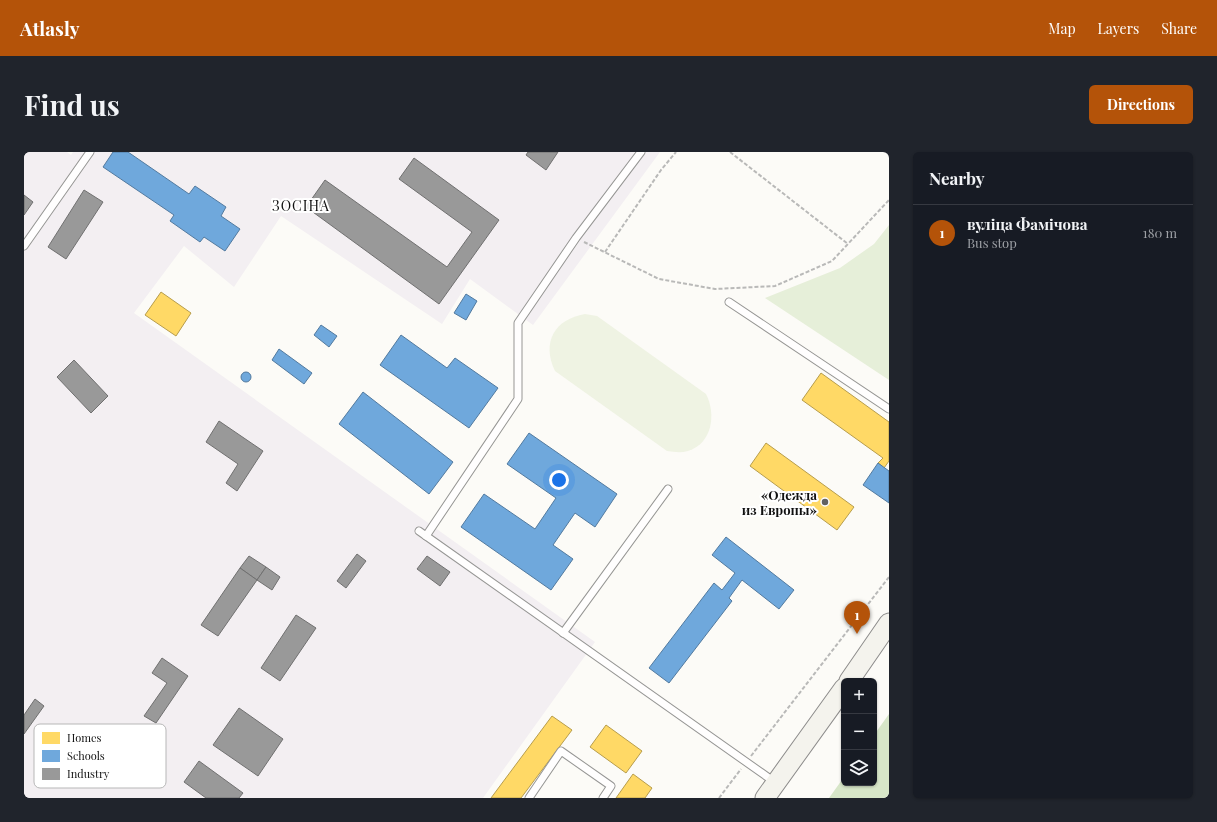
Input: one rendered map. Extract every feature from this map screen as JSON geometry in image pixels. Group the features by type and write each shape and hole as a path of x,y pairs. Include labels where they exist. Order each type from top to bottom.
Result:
{"main road":[{"path":"851,678 889,623"},
{"path":"770,791 841,692"}],"lane":[{"path":"24,246 90,152"},
{"path":"426,536 518,399 518,323 576,238 641,152"},
{"path":"730,302 889,408"},
{"path":"563,633 668,489"},
{"path":"419,531 746,763 770,791"},
{"path":"529,798 561,751 611,786 603,798"}],"path":[{"path":"605,252 661,170 676,152"},
{"path":"730,152 848,244"},
{"path":"576,238 660,279 715,289 775,286 832,261 889,200"},
{"path":"719,798 889,577"}],"shaded area":[{"path":"24,152 67,152 71,155 73,152 660,152 533,325 470,279 442,324 281,216 234,287 184,246 134,313 595,642 483,798 24,798"}],"green space":[{"path":"889,225 889,380 765,298 840,268 874,244"},
{"path":"585,314 597,316 706,394 711,410 711,418 710,427 703,441 688,451 667,451 555,371 551,360 550,351 550,342 554,334 566,321"},
{"path":"889,714 889,798 829,798 841,781 841,786 877,786 877,731"}],"building: Homes":[{"path":"161,292 191,313 176,336 145,315"},
{"path":"821,373 889,422 889,461 884,468 878,463 883,458 802,400"},
{"path":"766,443 854,507 837,530 750,466"},
{"path":"552,716 572,730 521,798 491,798"},
{"path":"606,725 642,751 626,773 590,747"},
{"path":"633,774 652,788 645,798 616,798"}],"building: Schools":[{"path":"113,152 128,152 189,194 195,186 226,207 221,216 240,229 225,251 204,237 200,242 170,221 174,215 103,167"},
{"path":"466,294 477,301 466,320 454,313"},
{"path":"321,325 337,336 329,347 314,335"},
{"path":"401,335 447,368 455,358 498,388 469,428 380,365"},
{"path":"279,349 312,373 304,384 272,360"},
{"path":"244,372 248,372 250,373 250,381 244,382 241,379 241,375"},
{"path":"363,392 453,462 429,494 339,424"},
{"path":"529,433 617,494 595,527 575,513 553,545 573,559 551,590 461,527 484,494 535,529 556,498 507,464"},
{"path":"878,463 889,471 889,503 863,485"},
{"path":"726,537 794,590 779,609 742,580 729,598 732,601 669,683 649,668 714,583 722,590 735,573 712,555"}],"building: Industry":[{"path":"528,152 558,152 546,170 526,155"},
{"path":"414,158 499,220 439,304 306,207 325,180 447,267 472,232 399,179"},
{"path":"84,190 103,202 66,259 48,247"},
{"path":"24,195 33,202 24,215"},
{"path":"74,360 108,396 91,413 57,377"},
{"path":"219,421 263,451 237,491 226,483 238,464 206,442"},
{"path":"357,554 366,561 346,588 337,581"},
{"path":"249,556 266,567 257,580 240,568"},
{"path":"427,556 450,572 440,586 417,569"},
{"path":"266,567 280,577 272,590 257,580"},
{"path":"240,568 257,580 218,636 201,625"},
{"path":"296,615 316,628 280,681 261,668"},
{"path":"162,658 188,676 156,723 144,716 167,683 152,673"},
{"path":"35,699 44,706 24,734 24,715"},
{"path":"239,708 283,739 258,776 213,745"},
{"path":"199,761 243,793 239,798 206,798 184,782"}],"place":[{"name":"«Одежда из Европы»","path":"825,502"},
{"name":"вуліца Фамічова","path":"857,634"}],"district":[{"name":"ЗОСІНА","path":"301,206"}]}
